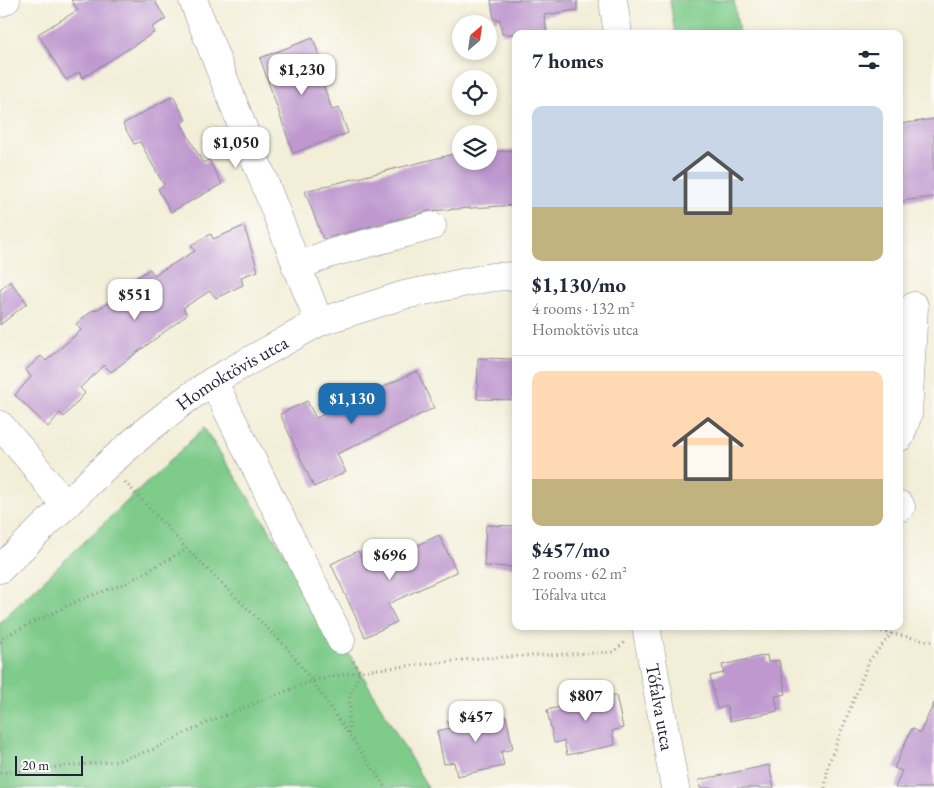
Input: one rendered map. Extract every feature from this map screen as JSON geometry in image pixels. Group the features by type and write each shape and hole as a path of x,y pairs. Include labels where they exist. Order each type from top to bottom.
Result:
{"street":[{"path":"0,3 6,0"},
{"path":"193,0 319,322"},
{"path":"613,0 617,30"},
{"path":"296,267 328,254 432,226"},
{"name":"Homoktövis utca","path":"0,569 106,466 147,430 213,381 319,322 404,295 492,277 512,276"},
{"path":"903,429 908,414 916,306"},
{"path":"213,381 341,640"},
{"path":"0,425 31,461 65,506"},
{"name":"Tófalva utca","path":"637,633 675,788"}],"path":[{"path":"125,482 187,549 286,647 312,681 386,788"},
{"path":"0,642 5,636 82,599 126,583 187,549"},
{"path":"872,630 934,642"},
{"path":"825,788 828,765 869,661 891,634 892,630"},
{"path":"0,773 117,761 154,749 208,722 312,681 360,671 482,658 613,652 637,633"},
{"path":"349,734 350,696 360,671"}],"green space":[{"path":"670,0 734,0 738,30 674,30"},
{"path":"204,428 360,671 428,788 0,788 0,622"}],"building":[{"path":"71,0 154,0 166,19 152,27 155,32 82,78 79,72 66,80 38,34 78,10"},
{"path":"491,0 577,0 577,10 544,15 546,30 512,30 512,34 502,34 500,19 498,19 498,15 493,15"},
{"path":"313,38 322,64 317,66 332,110 339,108 348,133 293,153 260,58"},
{"path":"173,96 186,120 181,123 203,163 209,160 222,184 171,212 158,189 164,185 140,142 134,144 123,124"},
{"path":"934,119 934,197 903,201 903,124"},
{"path":"512,150 512,205 428,211 323,239 305,191 452,154 452,170 497,170 497,151"},
{"path":"244,226 258,271 241,277 243,285 216,298 210,291 183,308 187,315 111,372 104,365 80,388 85,393 64,417 60,413 48,427 15,395 31,377 26,370 41,356 46,361 81,330 76,324 93,310 116,299 135,284 133,280 150,269 154,275 195,251 191,245 211,234 213,239"},
{"path":"10,281 27,303 0,325 0,290"},
{"path":"478,358 512,359 512,400 477,399"},
{"path":"417,371 434,408 337,454 346,472 314,487 280,414 307,401 316,418"},
{"path":"486,525 512,526 512,567 484,566"},
{"path":"439,535 457,572 388,604 397,622 365,637 331,564 358,551 367,569"},
{"path":"767,655 768,662 779,660 786,694 775,696 778,711 730,721 727,706 717,709 710,676 724,673 722,665"},
{"path":"603,690 605,697 616,695 623,728 612,731 615,745 567,755 564,741 554,743 547,710 560,707 558,700"},
{"path":"934,703 934,788 895,788 902,771 894,768 912,728 920,733"},
{"path":"493,711 495,718 506,716 513,749 501,752 504,766 457,776 454,762 444,764 437,731 450,728 448,721"},
{"path":"769,765 774,788 700,788 699,780"}]}
